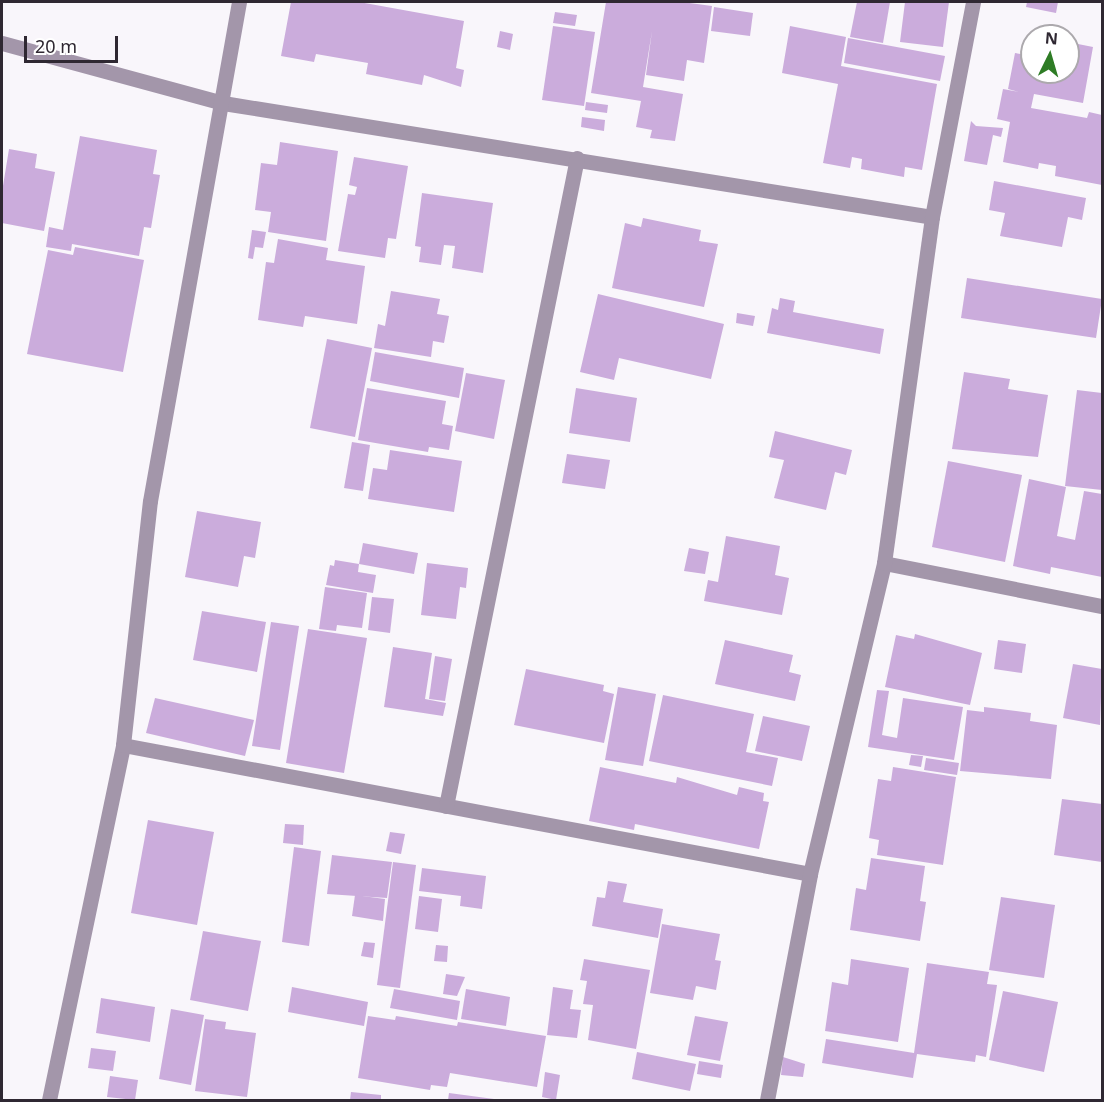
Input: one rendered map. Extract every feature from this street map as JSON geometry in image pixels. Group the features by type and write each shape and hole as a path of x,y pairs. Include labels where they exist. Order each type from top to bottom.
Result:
{"street":[{"path":"49,1101 123,745 150,501 223,103 239,2"},
{"path":"767,1101 810,874 885,563 932,217 973,2"},
{"path":"2,43 223,103 578,158 932,217"},
{"path":"446,806 578,158"},
{"path":"885,563 1102,606"},
{"path":"123,745 810,874"}],"building":[{"path":"291,2 359,2 464,21 456,68 464,70 461,87 424,75 422,85 366,74 368,63 316,54 314,62 281,56"},
{"path":"606,2 682,2 712,6 704,63 687,60 684,81 646,75 652,31 643,87 683,94 675,141 650,138 652,130 636,127 641,101 591,93"},
{"path":"857,2 890,2 883,43 850,37"},
{"path":"905,2 949,2 943,47 900,42"},
{"path":"1027,2 1058,2 1056,13 1026,7"},
{"path":"714,7 753,13 750,36 711,31"},
{"path":"555,12 577,15 575,26 553,23"},
{"path":"553,26 595,32 584,106 542,100"},
{"path":"790,26 846,37 841,66 937,84 922,170 905,167 904,177 861,169 862,159 852,157 850,168 823,163 838,84 782,73"},
{"path":"500,31 513,34 510,50 497,47"},
{"path":"848,38 945,56 940,81 844,63"},
{"path":"1080,44 1093,47 1083,103 1034,94 1031,108 1087,118 1089,112 1102,115 1102,185 1055,176 1056,166 1039,163 1038,169 1003,162 1010,122 997,119 1003,89 1019,92 1008,89 1015,53 1020,54 1020,84 1080,84"},
{"path":"586,102 608,105 607,113 585,110"},
{"path":"582,117 605,120 604,131 581,127"},
{"path":"971,121 976,126 1003,128 1001,137 993,135 987,165 964,161"},
{"path":"80,136 157,150 153,174 160,175 151,228 144,227 139,256 72,244 71,251 46,247 49,227 63,230"},
{"path":"280,142 338,151 326,241 268,232 271,212 255,210 261,163 277,165"},
{"path":"9,149 37,154 35,168 55,172 44,231 2,223 2,192"},
{"path":"354,157 408,166 396,239 388,238 385,258 338,251 348,194 355,195 357,187 349,185"},
{"path":"994,181 1086,198 1082,220 1068,217 1062,247 1000,236 1005,213 989,210"},
{"path":"422,193 493,203 483,273 452,268 455,246 444,245 441,265 419,262 421,247 415,246"},
{"path":"643,218 701,230 699,241 718,244 704,307 612,288 625,223 641,227"},
{"path":"252,230 266,232 263,248 255,247 253,259 248,258"},
{"path":"278,239 328,248 326,260 365,266 357,324 305,316 303,327 258,320 266,262 274,263"},
{"path":"75,247 144,260 123,372 27,354 48,250 73,255"},
{"path":"967,278 1102,299 1096,338 961,318"},
{"path":"391,291 440,299 437,314 449,316 444,343 433,341 431,357 374,348 378,324 385,326"},
{"path":"598,294 724,324 711,379 619,358 614,380 580,372"},
{"path":"780,298 795,301 793,312 884,329 880,354 767,333 772,308 778,310"},
{"path":"737,313 755,316 753,326 736,323"},
{"path":"327,339 372,348 355,437 310,428"},
{"path":"375,352 464,368 459,398 370,381"},
{"path":"964,372 1010,379 1008,389 1048,395 1038,457 952,449"},
{"path":"466,373 505,380 494,439 455,431"},
{"path":"367,388 446,401 442,424 453,426 449,450 429,447 428,452 358,440"},
{"path":"576,388 637,398 630,442 569,433"},
{"path":"1077,390 1102,393 1102,490 1065,486"},
{"path":"775,431 852,450 846,475 835,472 826,510 774,498 784,460 769,457"},
{"path":"352,442 370,445 363,491 344,488"},
{"path":"390,450 462,461 454,512 368,499 373,468 387,470"},
{"path":"567,454 610,460 605,489 562,483"},
{"path":"948,461 1022,475 1005,562 932,547"},
{"path":"1029,479 1066,487 1057,536 1075,540 1084,491 1102,494 1102,577 1051,567 1050,574 1013,566"},
{"path":"197,511 261,522 255,558 244,556 238,587 185,577"},
{"path":"726,536 780,546 775,575 789,578 782,615 704,601 708,580 718,582"},
{"path":"363,543 418,553 414,574 359,564"},
{"path":"689,548 709,552 705,574 684,571"},
{"path":"335,560 359,564 358,572 376,575 373,593 326,585 330,565 334,566"},
{"path":"427,563 468,568 466,588 460,587 456,619 421,615"},
{"path":"325,587 367,593 362,628 337,625 336,631 319,629"},
{"path":"372,597 394,599 390,633 368,630"},
{"path":"202,611 266,622 257,672 193,660"},
{"path":"271,622 299,626 280,750 252,746"},
{"path":"308,629 367,638 344,773 286,763"},
{"path":"915,634 982,653 970,705 885,687 896,635 914,639"},
{"path":"725,640 793,655 789,672 801,675 795,701 715,684"},
{"path":"998,640 1026,644 1022,673 994,669"},
{"path":"393,647 432,653 425,699 446,703 443,716 384,707"},
{"path":"435,656 452,659 445,701 429,699"},
{"path":"1073,664 1102,669 1100,725 1063,718"},
{"path":"526,669 604,685 603,691 614,694 604,743 514,725"},
{"path":"618,687 656,694 643,766 605,760"},
{"path":"877,690 889,691 882,735 897,738 903,698 963,707 954,760 868,747"},
{"path":"663,695 754,714 746,752 778,758 772,786 649,761"},
{"path":"155,698 254,720 245,756 146,733"},
{"path":"984,707 1031,713 1030,721 1057,725 1051,779 960,771 967,710 984,712"},
{"path":"763,716 810,726 802,761 755,751"},
{"path":"911,755 923,756 921,767 909,765"},
{"path":"926,758 959,763 957,775 924,770"},
{"path":"600,767 676,783 677,777 737,795 739,787 764,793 763,801 769,802 759,849 635,824 634,830 589,821"},
{"path":"893,767 956,777 943,865 877,855 879,840 869,838 878,779 891,781"},
{"path":"1062,799 1102,804 1102,862 1054,855"},
{"path":"148,820 214,832 197,925 131,913"},
{"path":"285,824 304,825 303,845 283,843"},
{"path":"390,832 405,834 401,854 386,851"},
{"path":"294,847 321,851 309,946 282,942"},
{"path":"332,855 392,862 387,898 327,894"},
{"path":"871,858 925,866 920,901 926,902 920,941 850,930 856,888 866,890"},
{"path":"393,862 416,865 400,988 377,985"},
{"path":"422,868 486,876 482,909 460,906 461,896 419,891"},
{"path":"608,881 627,884 623,902 663,909 658,938 592,926 597,897 605,898"},
{"path":"355,895 385,899 383,921 352,916"},
{"path":"419,896 442,899 438,932 415,929"},
{"path":"1001,897 1055,905 1044,978 989,970"},
{"path":"662,924 720,934 715,960 721,961 716,990 696,986 693,1000 650,993"},
{"path":"203,931 261,941 248,1011 190,1000"},
{"path":"364,942 375,943 373,958 361,956"},
{"path":"436,945 448,946 447,962 434,961"},
{"path":"584,959 650,970 636,1049 588,1040 593,1005 583,1004 587,981 580,980"},
{"path":"851,959 909,968 898,1042 825,1031 832,982 848,985"},
{"path":"927,963 989,972 987,984 997,985 986,1057 976,1055 975,1062 917,1054 913,1078 822,1063 826,1039 914,1053"},
{"path":"446,974 465,977 457,996 443,994"},
{"path":"292,987 368,1002 364,1026 288,1012"},
{"path":"553,987 573,990 570,1009 581,1010 577,1038 547,1035"},
{"path":"394,989 460,1001 457,1020 390,1008"},
{"path":"466,989 510,997 506,1026 461,1019"},
{"path":"1003,991 1058,1002 1044,1072 989,1060"},
{"path":"101,998 155,1007 150,1042 96,1033"},
{"path":"171,1009 204,1015 191,1085 159,1079"},
{"path":"368,1016 395,1020 396,1016 457,1026 458,1022 546,1036 537,1087 450,1073 447,1087 431,1085 430,1090 358,1078"},
{"path":"695,1016 728,1022 720,1061 687,1055"},
{"path":"205,1019 226,1022 225,1029 256,1033 247,1097 195,1091"},
{"path":"91,1048 116,1051 113,1071 88,1068"},
{"path":"637,1052 696,1064 690,1091 632,1079"},
{"path":"783,1057 805,1064 803,1077 781,1075"},
{"path":"699,1061 723,1065 721,1078 697,1074"},
{"path":"545,1072 560,1075 556,1100 542,1097"},
{"path":"110,1076 138,1080 135,1100 107,1097"},
{"path":"351,1092 381,1095 381,1100 350,1100"},
{"path":"449,1093 494,1099 494,1100 448,1100"}]}
